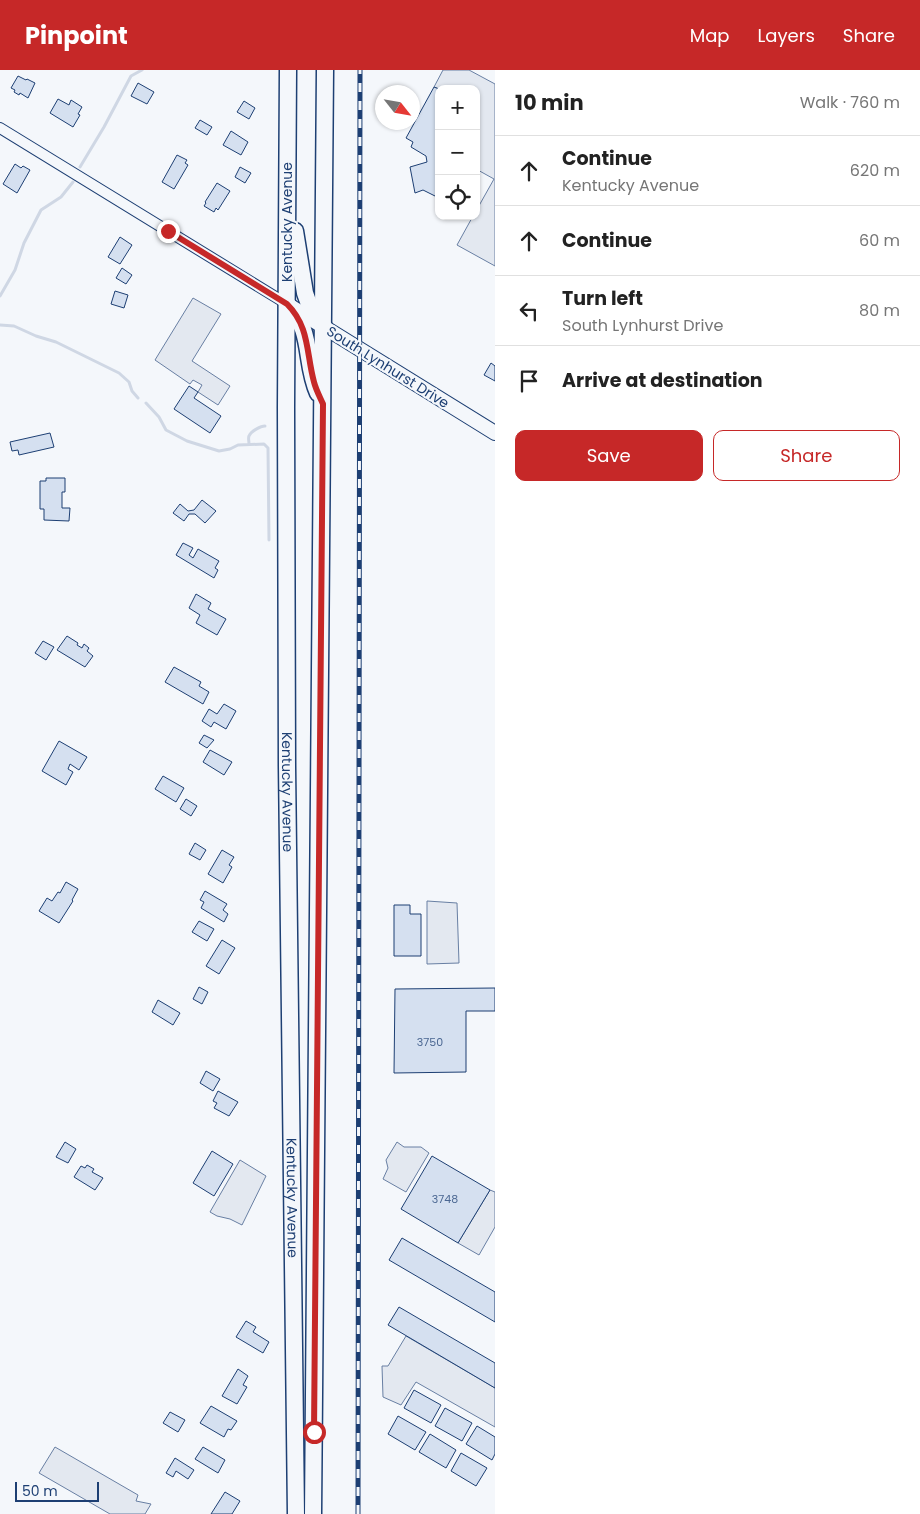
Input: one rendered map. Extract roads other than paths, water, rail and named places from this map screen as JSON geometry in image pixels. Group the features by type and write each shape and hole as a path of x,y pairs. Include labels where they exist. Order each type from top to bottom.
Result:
{"main road":[{"name":"Kentucky Avenue","path":"288,70 287,766 296,1514"},
{"name":"Kentucky Avenue","path":"313,1514 326,70"},
{"path":"287,219 296,232 302,277 308,303 312,313 324,327"},
{"path":"287,304 296,315 304,332 313,380 323,404"},
{"name":"South Lynhurst Drive","path":"287,304 495,433"}],"street":[{"name":"South Lynhurst Drive","path":"0,128 287,304"}],"waterway":[{"path":"80,167 131,76 142,70"},
{"path":"0,296 15,270 24,243 41,210 61,197 73,182"},
{"path":"0,325 14,326 36,336 56,342 119,373 129,382 132,391 138,398"},
{"path":"146,403 159,417 166,430 187,441 219,451 238,445 264,444 268,448 269,540"},
{"path":"249,444 250,434 256,429 265,426"}],"railway":[{"path":"358,1514 360,70"}]}
